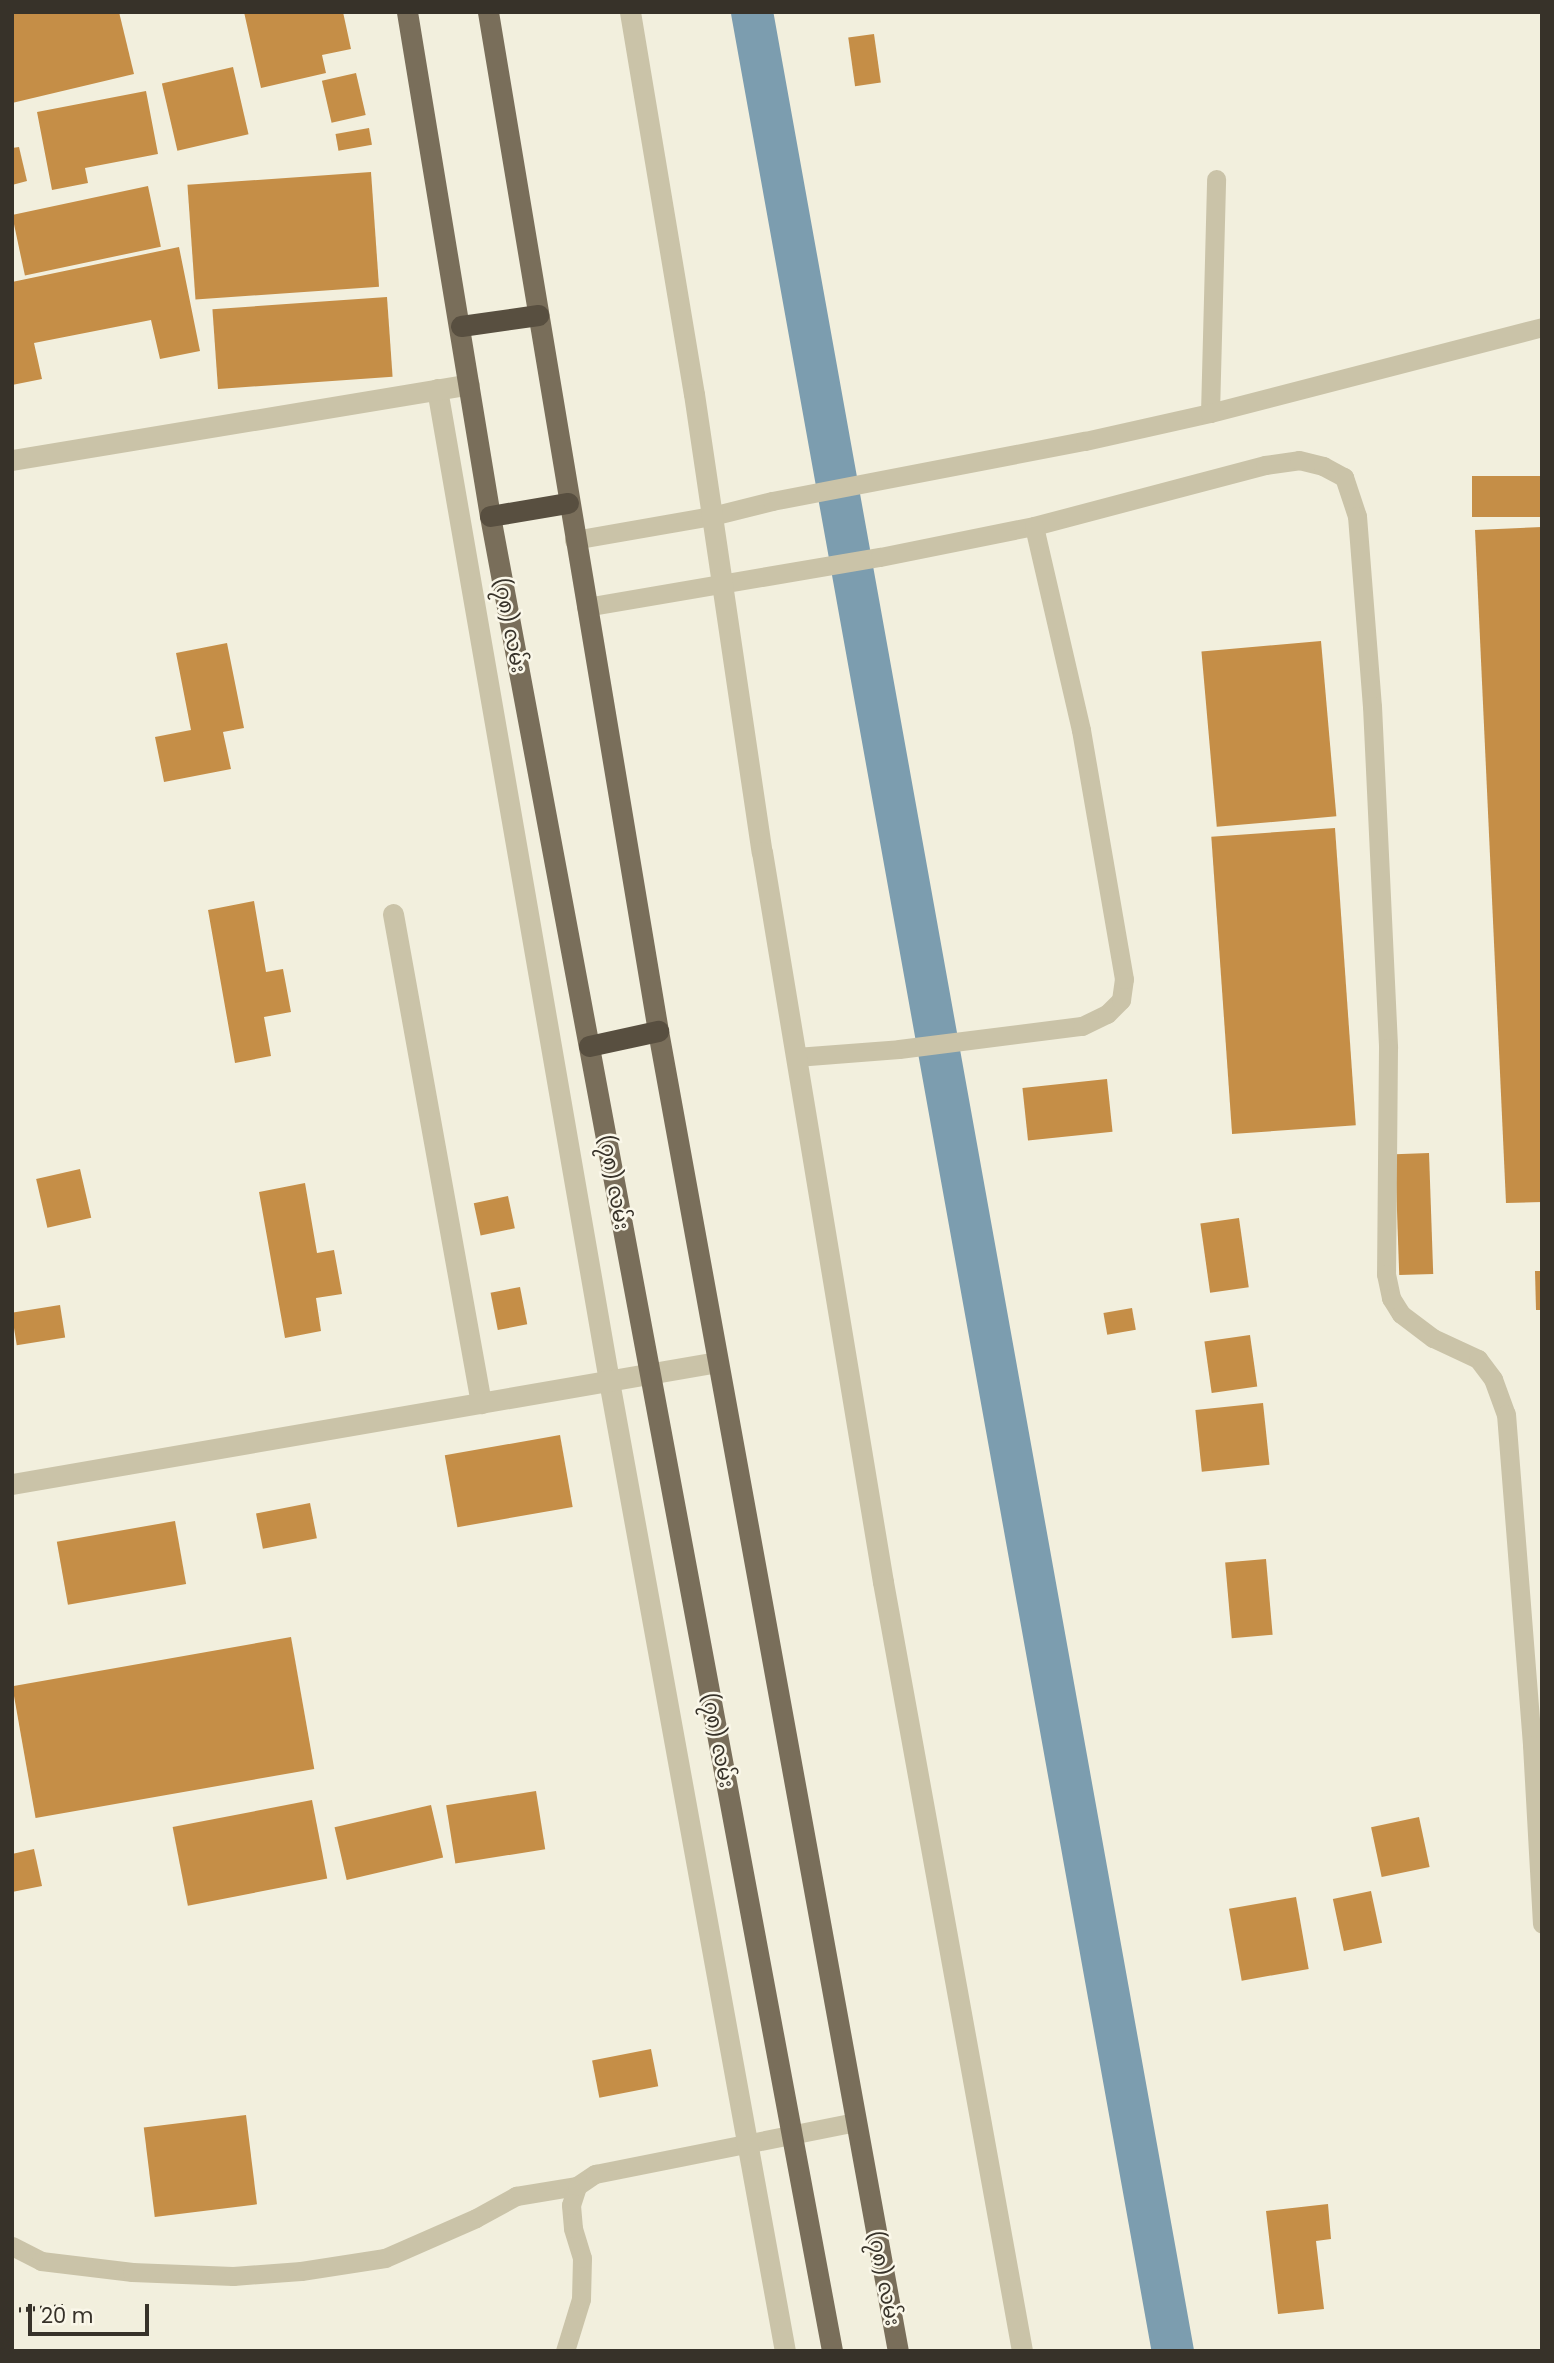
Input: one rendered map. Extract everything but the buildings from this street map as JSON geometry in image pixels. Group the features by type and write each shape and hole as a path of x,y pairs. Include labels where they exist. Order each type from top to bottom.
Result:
{"highway":[{"path":"461,326 538,314"},
{"path":"490,516 568,503"},
{"path":"589,1046 658,1031"}],"main road":[{"name":"(၇၈) လမ်း","path":"407,12 461,326 490,516 832,2351"},
{"name":"(၇၈) လမ်း","path":"488,12 658,1031 898,2351"}],"street":[{"path":"630,12 796,1057 883,1582 1022,2351"},
{"path":"12,460 469,384"},
{"path":"437,389 609,1381 785,2351"},
{"path":"393,914 481,1403"},
{"path":"12,1484 717,1362"}],"lane":[{"path":"1210,413 1216,179"},
{"path":"574,540 712,516 797,496 1210,413 1542,327"},
{"path":"586,607 880,557 1034,526 1265,465 1299,460 1323,466 1344,477 1357,516 1372,706 1388,1048 1386,1273 1391,1298 1401,1314 1433,1338 1478,1359 1493,1378 1506,1414 1532,1745 1542,1924"},
{"path":"796,1057 899,1049 1082,1026 1107,1014 1121,1000 1124,979 1081,730 1034,526"},
{"path":"12,2246 41,2261 132,2272 233,2276 301,2272 386,2258 476,2218 516,2196 577,2186 595,2174 748,2141 794,2136 855,2122"},
{"path":"565,2351 581,2299 582,2259 573,2228 571,2205 577,2186"}],"waterway":[{"path":"752,12 1173,2351"}],"railway":[{"path":"12,2310 64,2306"}]}
